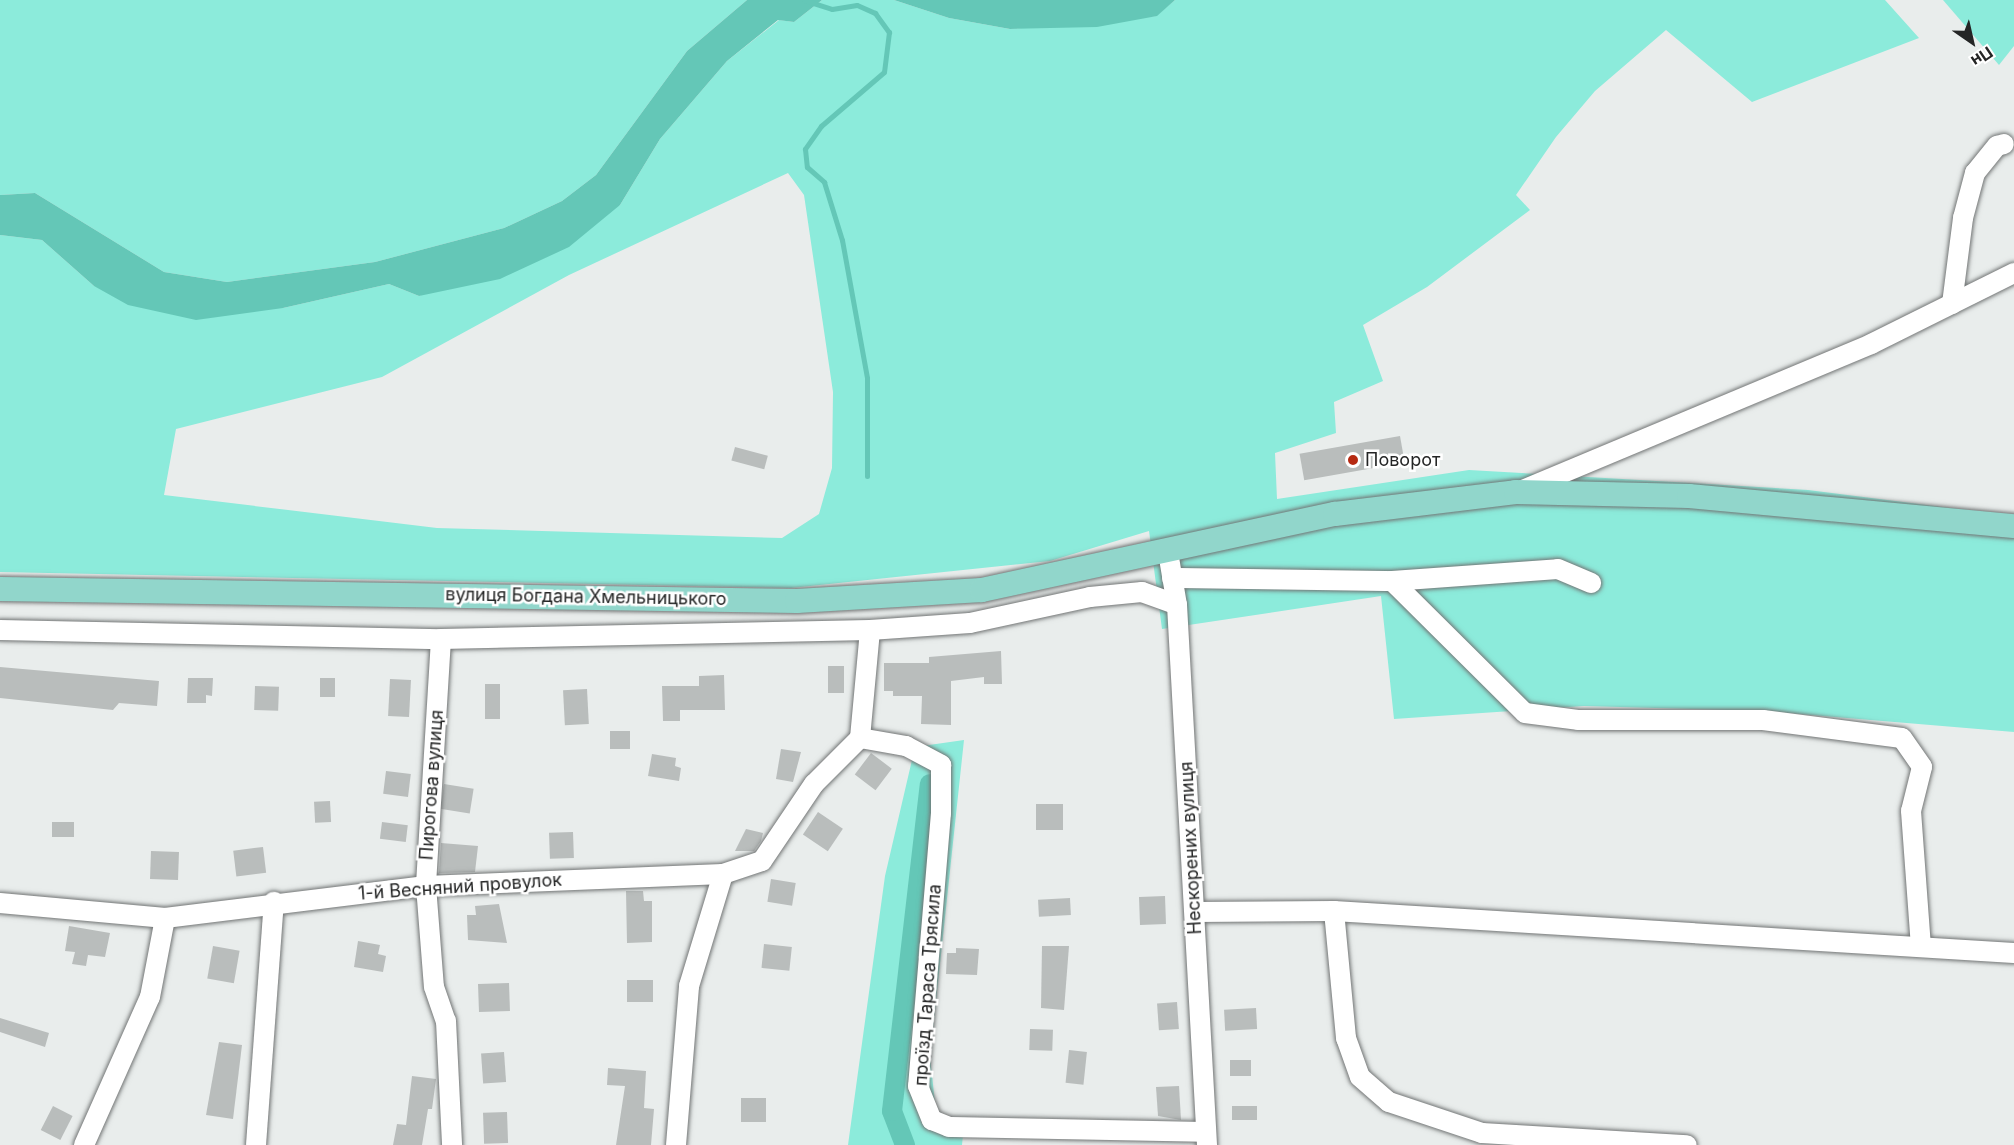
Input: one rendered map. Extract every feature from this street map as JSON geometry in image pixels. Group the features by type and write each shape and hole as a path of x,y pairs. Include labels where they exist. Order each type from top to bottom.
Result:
{"main road":[{"name":"вулиця Богдана Хмельницького","path":"0,589 797,601 982,590 1168,552 1335,514 1516,492 1689,496 2014,526"}],"street":[{"path":"1952,304 1963,218 1975,173 1997,146 2004,144"},
{"path":"1516,492 1870,345 2014,273"},
{"name":"Нескорених вулиця","path":"1168,552 1177,605 1207,1139"},
{"path":"1172,578 1392,581 1558,569 1591,583"},
{"path":"1392,581 1525,713 1578,720 1763,720 1902,738 1922,767 1911,811 1921,947"},
{"path":"0,630 441,639 870,630 970,623 1090,597 1142,592 1177,605"},
{"path":"861,738 870,630"},
{"name":"Пирогова вулиця","path":"441,639 426,886 434,987 446,1021 452,1145"},
{"name":"1-й Весняний провулок","path":"0,903 165,918 274,902 426,886 723,874 762,861 814,784 861,738"},
{"name":"проїзд Тараса Трясила","path":"861,738 906,746 941,765 941,813 918,1086 932,1120 948,1127 1091,1138 1207,1139"},
{"path":"676,1145 689,986 723,874"},
{"path":"256,1145 274,902"},
{"path":"1334,911 1346,1038 1359,1077 1389,1102 1482,1133 1687,1145"},
{"path":"1195,912 1334,911 2014,952"},
{"path":"84,1145 150,997 165,918"}],"shaded area":[{"path":"0,0 747,0 687,51 596,175 562,201 504,228 375,262 227,282 164,272 35,193 0,195"},
{"path":"747,0 822,0 794,22 778,20 727,61 660,139 620,205 569,247 500,279 419,296 389,284 283,308 196,320 128,305 94,286 42,240 0,235 0,195 35,193 164,272 227,282 375,262 504,228 562,201 596,175 687,51"},
{"path":"822,0 894,0 949,18 1010,29 1156,16 1175,0 1885,0 1919,38 1752,102 1666,30 1595,91 1556,137 1516,195 1530,210 1427,287 1363,325 1383,381 1334,402 1336,433 1275,453 1277,499 1469,470 1808,490 2014,516 2014,732 1763,711 1584,706 1394,719 1381,596 1162,629 1149,531 1050,561 791,588 0,572 0,235 42,240 94,286 283,308 389,284 419,296 620,205 660,139 727,61 779,20 794,22","holes":["788,173 804,195 833,392 832,468 819,514 782,538 437,528 164,495 176,429 382,377 569,275"]},
{"path":"894,0 1175,0 1157,16 1097,27 1010,29 949,18"},
{"path":"1943,0 2014,0 2014,46 1999,65"},
{"path":"964,740 930,1057 936,1112 963,1135 962,1145 848,1145 885,876 915,747"}],"building":[{"name":"Поворот","path":"1400,436 1405,463 1304,480 1300,454"},
{"path":"735,447 768,456 764,469 731,461"},
{"path":"1001,651 1002,684 984,684 984,677 951,681 951,725 921,724 922,696 893,696 893,691 884,691 884,663 929,663 929,657"},
{"path":"828,666 844,666 844,693 828,693"},
{"path":"0,667 159,681 157,706 119,703 113,710 0,698"},
{"path":"724,675 725,710 680,710 680,721 663,721 662,686 699,686 699,676"},
{"path":"188,678 213,678 212,696 206,695 206,703 187,703"},
{"path":"320,678 335,678 335,697 320,697"},
{"path":"390,679 411,680 409,717 388,716"},
{"path":"485,684 500,684 500,719 485,719"},
{"path":"255,686 279,687 278,711 254,710"},
{"path":"587,689 589,724 565,725 563,690"},
{"path":"610,731 630,731 630,749 610,749"},
{"path":"781,749 801,752 793,782 776,779"},
{"path":"871,753 892,769 876,790 855,775"},
{"path":"652,754 676,758 675,766 681,768 679,781 648,776"},
{"path":"386,771 411,774 408,797 383,794"},
{"path":"444,784 474,789 470,813 440,809"},
{"path":"330,801 331,822 315,823 314,802"},
{"path":"1036,804 1063,804 1063,830 1036,830"},
{"path":"818,812 843,829 828,851 803,834"},
{"path":"52,822 74,822 74,837 52,837"},
{"path":"382,822 408,825 406,842 380,839"},
{"path":"746,829 763,833 761,841 754,851 735,851"},
{"path":"573,832 574,858 550,859 549,833"},
{"path":"441,843 478,846 475,872 439,873"},
{"path":"263,847 266,873 236,876 233,851"},
{"path":"151,851 179,852 178,880 150,879"},
{"path":"771,879 796,883 792,906 767,902"},
{"path":"626,891 643,891 644,901 652,901 652,942 627,943"},
{"path":"1165,896 1166,924 1140,925 1139,897"},
{"path":"1070,898 1071,915 1039,917 1038,900"},
{"path":"499,904 507,943 468,940 467,915 476,915 475,906"},
{"path":"69,926 110,933 105,957 88,955 86,966 72,964 75,952 65,951"},
{"path":"358,941 380,945 378,954 386,956 383,972 354,967"},
{"path":"764,944 792,947 789,971 761,968"},
{"path":"213,946 240,951 234,983 207,978"},
{"path":"1042,946 1069,946 1064,1010 1041,1008"},
{"path":"956,948 979,949 977,975 946,974 947,953 956,953"},
{"path":"627,980 653,980 653,1002 627,1002"},
{"path":"509,983 510,1011 479,1012 478,984"},
{"path":"1177,1002 1179,1029 1159,1030 1157,1003"},
{"path":"1256,1008 1257,1029 1225,1031 1224,1010"},
{"path":"0,1018 49,1033 45,1047 0,1032"},
{"path":"1030,1029 1053,1030 1052,1051 1029,1050"},
{"path":"219,1042 242,1045 233,1119 206,1115"},
{"path":"1069,1050 1087,1052 1083,1085 1066,1083"},
{"path":"504,1052 506,1082 483,1084 481,1054"},
{"path":"1230,1060 1251,1060 1251,1076 1230,1076"},
{"path":"608,1068 646,1071 644,1108 654,1109 651,1145 616,1145 625,1086 607,1085"},
{"path":"412,1076 436,1079 432,1109 428,1109 422,1145 393,1145 397,1124 406,1125"},
{"path":"1179,1086 1181,1120 1158,1116 1156,1087"},
{"path":"741,1098 766,1098 766,1122 741,1122"},
{"path":"53,1106 73,1116 60,1140 41,1130"},
{"path":"1232,1106 1257,1106 1257,1120 1232,1120"},
{"path":"507,1112 508,1143 484,1144 483,1113"}],"waterway":[{"path":"804,0 832,9 857,5 875,13 889,32 884,72 821,126 805,149 807,167 824,182 842,240 867,378 867,476"},
{"path":"905,1145 892,1111 930,784"}],"place":[{"name":"Поворот","path":"1353,460"}]}
